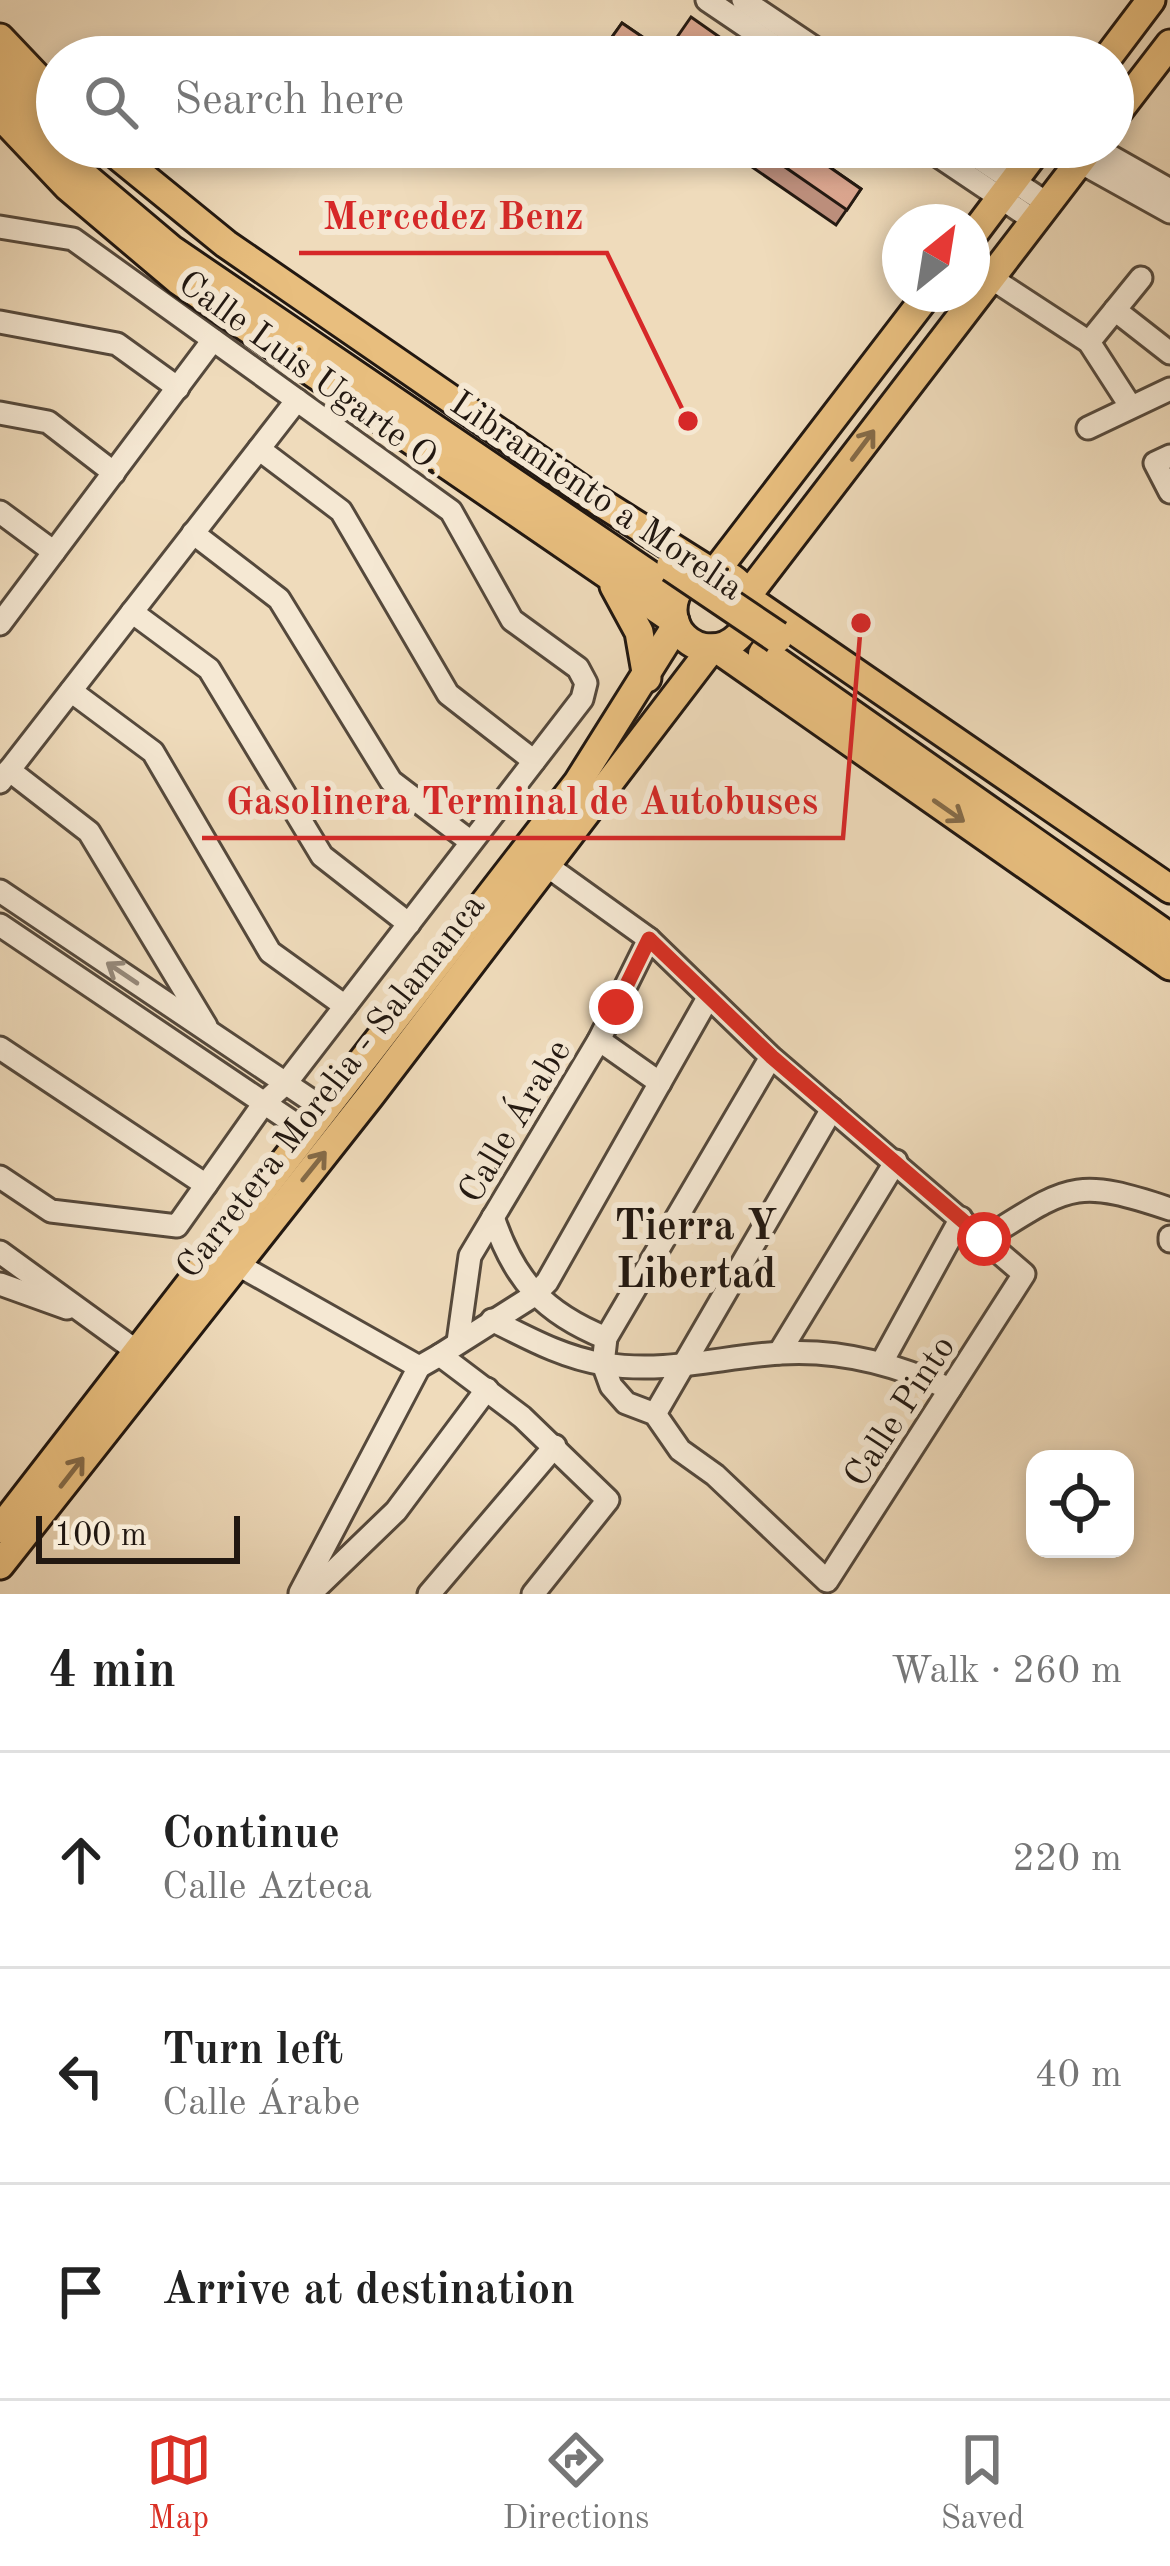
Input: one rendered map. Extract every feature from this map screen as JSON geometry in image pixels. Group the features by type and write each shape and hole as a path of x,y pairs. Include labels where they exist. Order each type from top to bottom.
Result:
{"highway":[{"path":"0,64 36,101"},
{"name":"Libramiento a Morelia","path":"0,93 36,129"},
{"name":"Libramiento a Morelia","path":"74,168 171,251 668,566"},
{"name":"Libramiento a Morelia","path":"106,168 203,251 668,566 773,650 1170,939"},
{"name":"Libramiento a Morelia","path":"773,650 1170,914"}],"main road":[{"path":"1124,36 1151,0"},
{"path":"0,38 36,76"},
{"path":"1134,91 1170,44"},
{"path":"0,115 36,153"},
{"path":"50,168 178,280 585,559 676,624 693,644 773,650 1170,889"},
{"path":"133,168 226,244 668,566 734,580 773,650 1170,966"},
{"path":"990,212 1023,168"},
{"path":"714,648 730,644 746,627 747,597 1076,168"},
{"path":"676,624 680,587 713,572 914,312"},
{"path":"668,566 716,546 756,518"},
{"path":"756,518 788,544"},
{"path":"773,650 773,588 788,544"},
{"path":"585,559 630,611 647,678"},
{"name":"Carretera Morelia - Salamanca","path":"0,1564 315,1120 578,782 647,678 676,624"},
{"name":"Carretera Morelia - Salamanca","path":"0,1528 146,1358 236,1263 714,648"},
{"path":"675,695 727,676 773,650"},
{"path":"315,1120 345,1115 370,1096"}],"street":[{"path":"707,0 760,36"},
{"path":"743,0 797,36"},
{"path":"965,168 1041,213"},
{"path":"984,168 1007,190"},
{"path":"1110,168 1170,212"},
{"path":"1123,168 1170,190"},
{"name":"Calle Luis Ugarte O.","path":"0,227 73,239 451,512 512,620 578,668 586,683 582,699 534,761"},
{"path":"991,278 1089,342 1130,404"},
{"path":"1089,342 1141,278"},
{"path":"1115,310 1170,353"},
{"path":"0,322 117,344 178,388"},
{"path":"0,624 213,340"},
{"path":"1088,428 1130,404 1170,389"},
{"path":"209,1032 89,832 4,776 297,400"},
{"path":"0,413 48,422 114,472"},
{"path":"0,1177 51,1211 177,1226 264,1103 286,1083 534,761 448,694 341,511 259,448"},
{"path":"1170,456 1155,463 1170,491"},
{"path":"0,512 54,552"},
{"path":"193,533 279,599 391,781 472,842"},
{"path":"132,611 209,669 322,856 409,924"},
{"path":"71,691 153,752 270,952 345,1006"},
{"path":"546,866 649,939 772,1057 984,1239 1058,1193 1082,1187 1110,1189 1170,1209"},
{"path":"0,891 286,1083 315,1120"},
{"path":"0,926 264,1103 315,1120"},
{"name":"Calle Árabe","path":"449,1349 470,1256 599,1040 649,939"},
{"path":"300,1594 419,1367 533,1296 547,1282 708,998"},
{"path":"599,1040 660,1083"},
{"path":"0,1048 206,1185"},
{"path":"772,1057 606,1337 603,1364 610,1386 626,1403 655,1414 832,1109"},
{"path":"779,1353 896,1161"},
{"path":"493,1217 507,1260 533,1296 567,1322 606,1337"},
{"path":"882,1362 961,1218"},
{"name":"Calle Pinto","path":"655,1414 680,1450 715,1474 827,1581 1024,1274 984,1239"},
{"path":"0,1252 146,1358"},
{"path":"236,1263 419,1367"},
{"path":"0,1285 92,1316"},
{"path":"492,1320 545,1347 603,1364 682,1368 779,1353 831,1353 882,1362 950,1389"},
{"path":"449,1349 608,1500 533,1594"},
{"path":"310,1594 395,1510 487,1389"},
{"path":"429,1594 555,1446"}],"building":[{"path":"691,17 718,36 678,36"},
{"path":"622,23 641,36 613,36"},
{"path":"786,168 831,168 861,189 847,210"}],"place":[{"name":"Mercedez Benz","path":"688,421"},
{"name":"Gasolinera Terminal de Autobuses","path":"861,623"}],"district":[{"name":"Tierra Y Libertad","path":"696,1248"}],"route":[{"path":"616,1007 649,939 772,1057 984,1239"}]}
